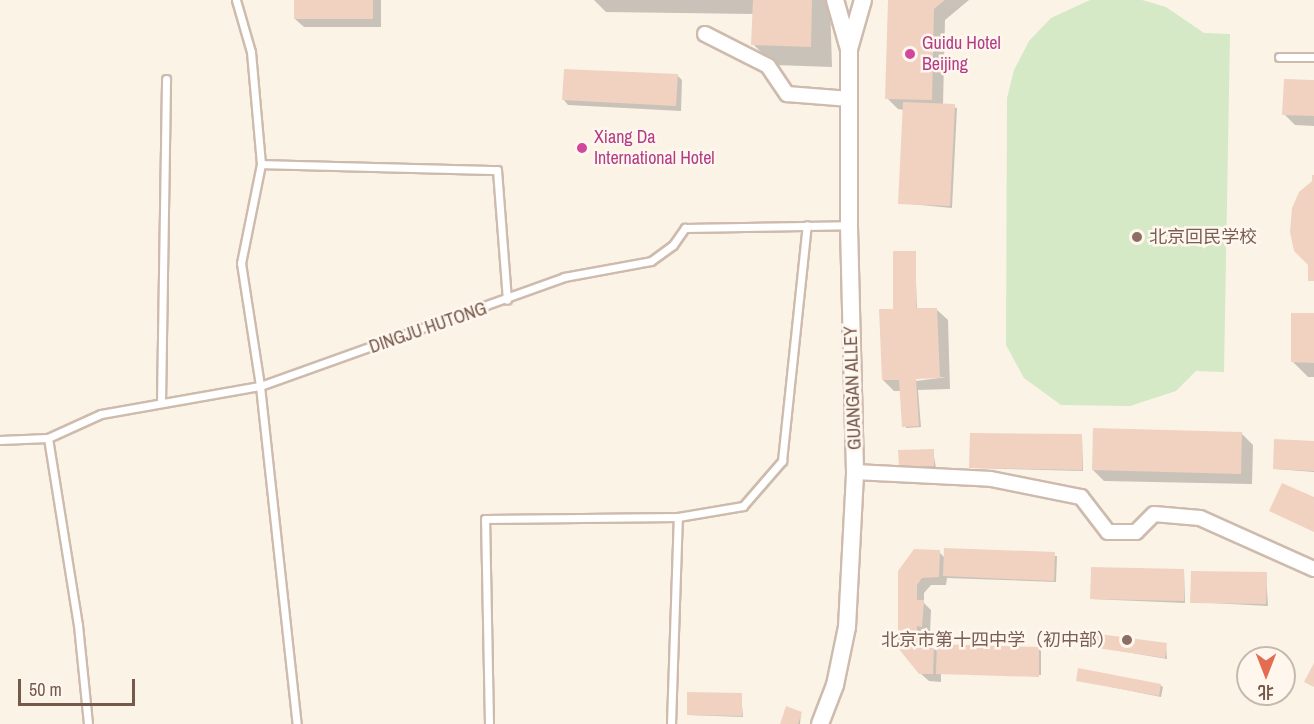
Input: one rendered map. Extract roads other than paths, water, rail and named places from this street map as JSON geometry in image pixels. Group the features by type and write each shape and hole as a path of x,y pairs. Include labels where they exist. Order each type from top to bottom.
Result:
{"street":[{"path":"836,0 849,49"},
{"path":"849,49 863,0"},
{"path":"705,34 768,66 787,94 850,99"},
{"name":"GUANGAN ALLEY","path":"820,724 834,685 847,627 855,472 849,225 849,49"},
{"path":"855,472 991,479 1081,497 1108,532 1136,532 1154,514 1200,518 1314,569"}],"lane":[{"path":"236,0 250,52 261,164 242,263 260,386 297,724"},
{"path":"1279,57 1314,57"},
{"path":"161,402 166,78"},
{"path":"261,164 496,170 507,300"},
{"path":"489,724 486,519 678,517 743,506 782,461 807,225"},
{"name":"DINGJU HUTONG","path":"0,440 48,438 101,414 260,386 507,300 564,277 651,261 673,245 686,228 849,225"},
{"path":"48,438 78,625 88,724"},
{"path":"671,724 678,517"}],"place":[{"name":"Guidu Hotel Beijing","path":"910,54"},
{"name":"Xiang Da International Hotel","path":"582,148"},
{"name":"北京回民学校","path":"1137,237"},
{"name":"北京市第十四中学（初中部）","path":"1127,640"}]}
